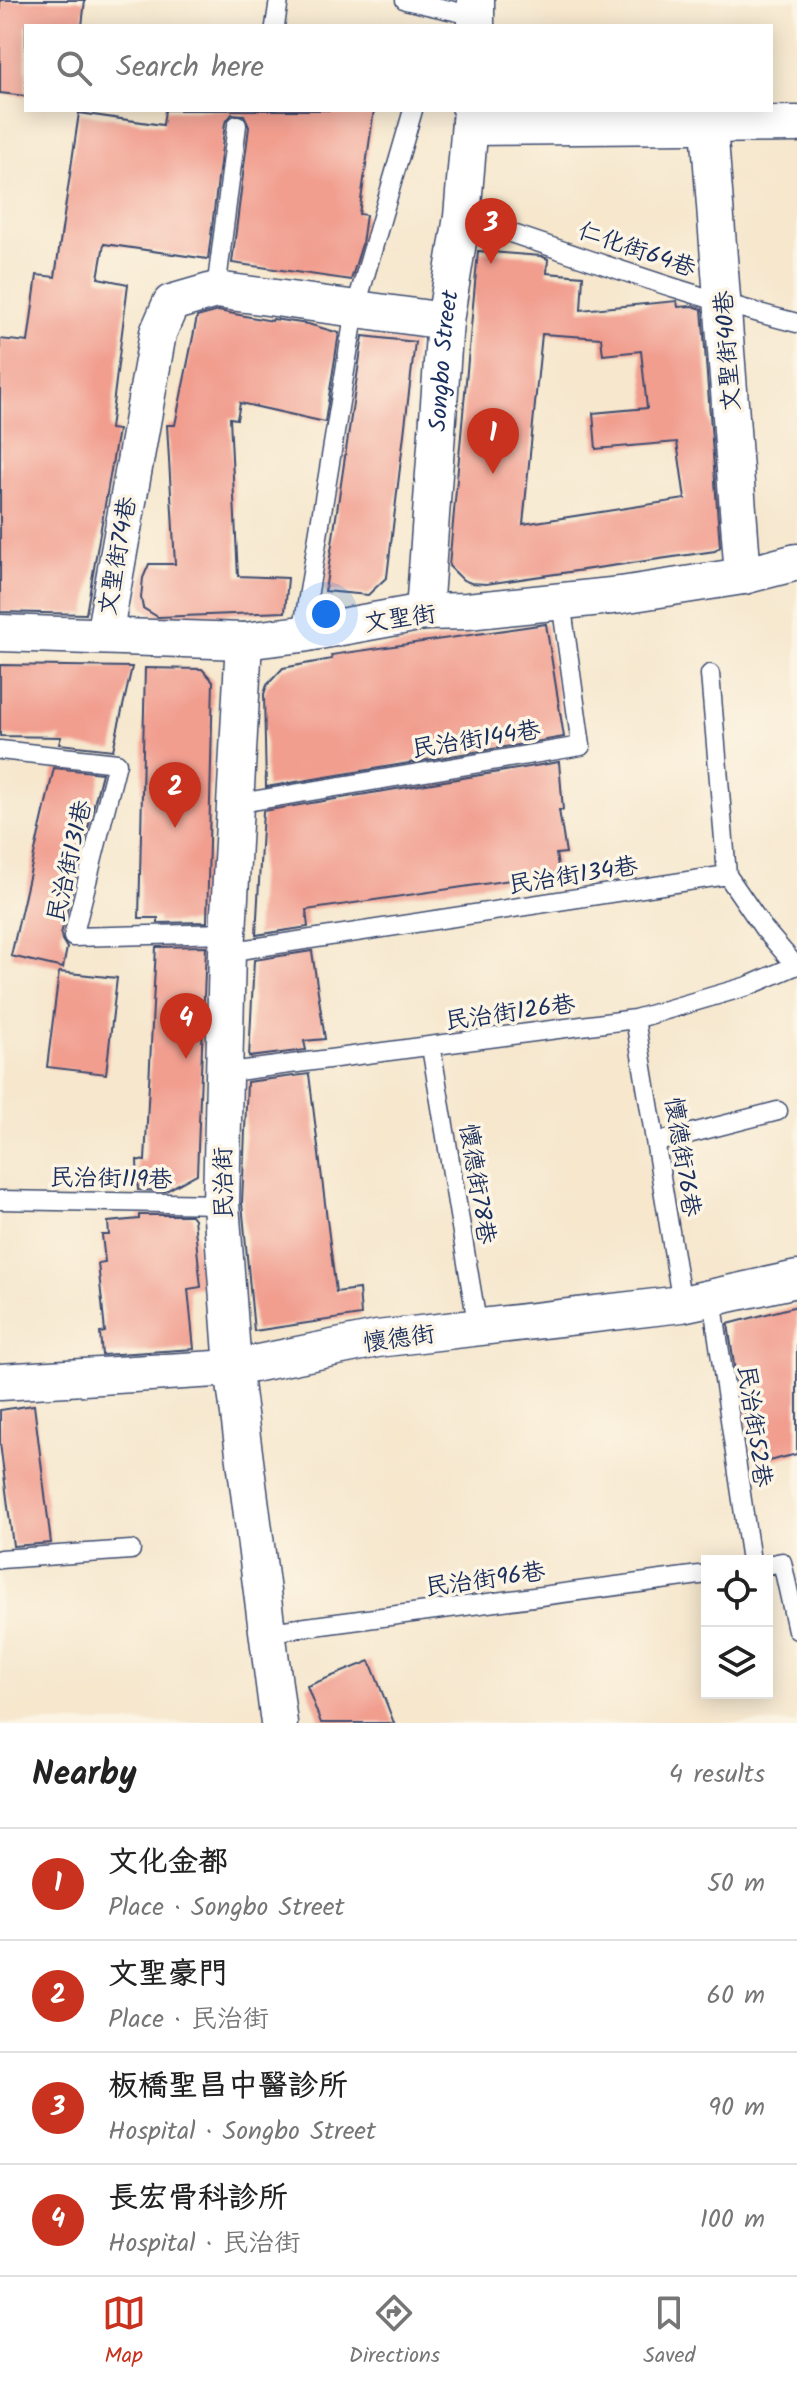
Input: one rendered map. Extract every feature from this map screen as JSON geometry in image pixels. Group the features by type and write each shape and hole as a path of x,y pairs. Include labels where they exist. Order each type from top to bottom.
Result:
{"street":[{"path":"470,119 709,126 797,124"},
{"name":"Songbo Street","path":"424,612 445,321 462,217 470,119"},
{"name":"文聖街40巷","path":"709,126 725,305 743,576"},
{"path":"216,290 445,321"},
{"name":"文聖街74巷","path":"104,636 158,333 171,303 216,290"},
{"name":"文聖街","path":"0,633 244,641 424,612 467,611 561,601 743,576 797,562"},
{"name":"民治街","path":"244,641 227,943 221,1204 233,1368 279,1723"},
{"name":"懷德街","path":"0,1382 233,1368 377,1339 697,1301 797,1279"}],"lane":[{"path":"275,24 279,0"},
{"path":"405,0 462,15"},
{"path":"302,634 355,310 412,112"},
{"path":"216,290 237,125"},
{"name":"仁化街64巷","path":"462,217 725,305 797,323"},
{"name":"民治街144巷","path":"234,804 581,746 561,601"},
{"path":"710,674 727,875 764,929 796,965"},
{"name":"民治街131巷","path":"0,750 117,763 73,937 227,943"},
{"name":"民治街134巷","path":"227,943 727,875"},
{"name":"民治街126巷","path":"222,1073 635,1019 748,986 796,965"},
{"name":"懷德街76巷","path":"635,1019 657,1142 697,1301"},
{"name":"懷德街78巷","path":"431,1047 478,1329"},
{"path":"657,1142 778,1111"},
{"name":"民治街119巷","path":"0,1200 221,1204"},
{"name":"民治街52巷","path":"697,1301 750,1555"},
{"path":"0,1559 131,1550"},
{"path":"773,1564 782,1562 797,1630"},
{"name":"民治街96巷","path":"269,1632 701,1575"}],"building":[{"path":"0,0 85,0 82,24 24,24 24,96 0,93"},
{"path":"165,112 374,112 359,214 366,215 362,244 351,280 232,263 249,127 244,115 232,114 225,123 208,259 104,244 98,278 128,284 110,429 118,430 86,614 0,612 0,339 28,342 37,275 55,277 79,113 163,125"},
{"path":"478,251 541,256 548,259 547,273 583,276 581,310 677,301 678,307 702,309 720,547 715,551 486,584 463,580 449,566","holes":["542,334 601,338 603,355 641,351 647,408 593,413 596,449 677,442 685,499 523,524"]},
{"path":"218,311 308,324 339,333 325,422 240,403 237,419 230,418 238,576 288,578 285,612 158,617 143,608 141,598 143,578 149,564 175,564 167,425 175,425 197,317"},
{"path":"363,336 415,342 387,577 368,595 325,591"},
{"path":"546,624 564,737 266,787 264,694 267,685 283,668 332,659 331,655"},
{"path":"0,665 132,667 113,750 59,744 61,737 0,736"},
{"path":"145,668 202,669 213,681 207,922 158,923 158,918 139,918"},
{"path":"559,762 563,810 559,810 566,853 556,854 559,873 306,910 308,927 256,935 263,811"},
{"path":"54,768 102,773 61,934 67,948 63,968 11,956"},
{"path":"206,946 197,1174 166,1191 138,1190 137,1160 145,1161 156,947"},
{"path":"312,951 325,1039 304,1041 306,1050 249,1057 254,960"},
{"path":"59,972 117,978 106,1074 47,1067"},
{"path":"309,1074 336,1292 359,1289 361,1315 254,1331 242,1203 247,1082"},
{"path":"139,1215 191,1215 194,1219 201,1287 188,1289 194,1349 102,1355 100,1333 105,1332 98,1263 105,1262 102,1235 109,1235 108,1222 139,1219"},
{"path":"797,1306 797,1454 757,1464 737,1385 728,1324"},
{"path":"34,1405 51,1543 13,1546 0,1443 0,1410"},
{"path":"370,1661 394,1723 321,1723 307,1686"}],"place":[{"name":"板橋聖昌中醫診所","path":"491,264"},
{"name":"文化金都","path":"493,474"},
{"name":"文聖豪門","path":"175,828"},
{"name":"長宏骨科診所","path":"186,1059"}]}
